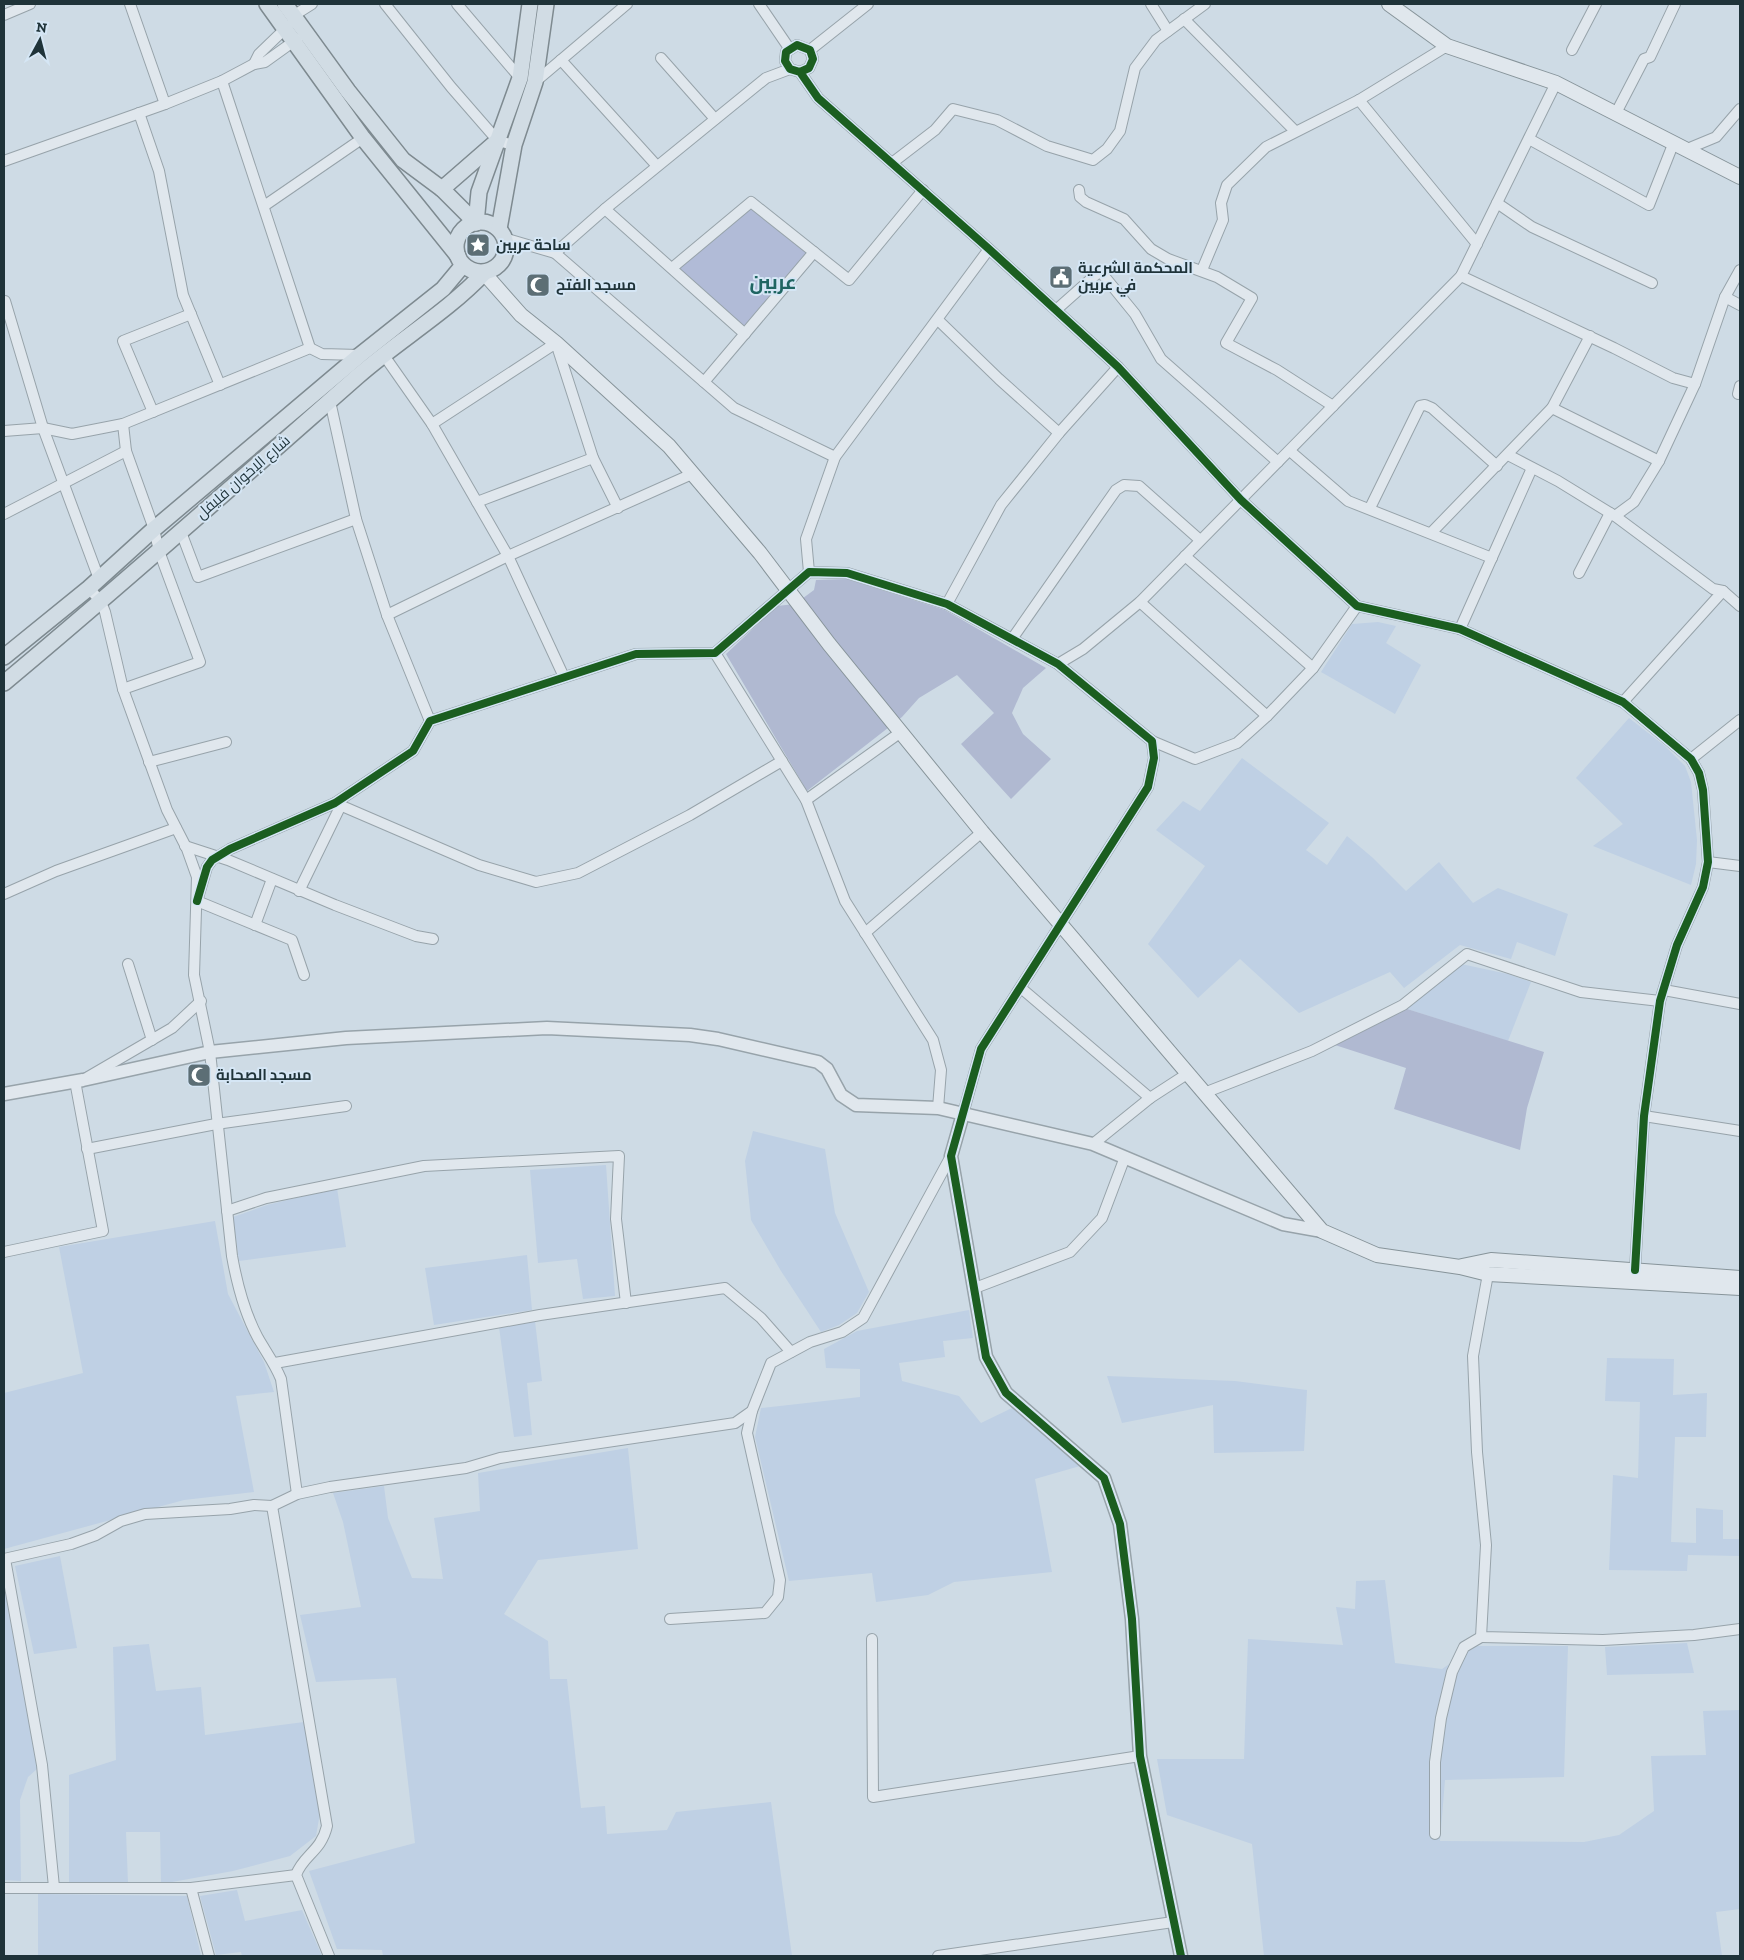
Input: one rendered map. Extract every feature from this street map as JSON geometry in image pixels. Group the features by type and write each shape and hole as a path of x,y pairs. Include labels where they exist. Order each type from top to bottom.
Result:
{"main road":[{"path":"267,4 290,17 307,33 358,104 402,160 442,189 476,223"},
{"path":"476,223 479,192 520,78 530,4"},
{"path":"484,273 499,264 504,257 506,248 502,234 514,145 535,82 546,4"},
{"path":"1389,4 1447,46 1556,83 1740,177"},
{"path":"290,17 293,42 363,138 461,260 474,271 484,273 521,315 556,343 669,446 760,553 982,832 1322,1231 1377,1255 1460,1267 1488,1274 1740,1288"},
{"path":"442,189 498,141"},
{"path":"461,260 456,246 458,237 464,229 476,223 484,222 502,234"},
{"name":"شارع الإخوان فليفل","path":"4,655 94,584 154,529 443,289 461,260"},
{"name":"شارع الإخوان فليفل","path":"4,683 101,602 383,354 450,304 484,273"},
{"path":"1460,1267 1491,1260 1740,1278"}],"street":[{"path":"4,14 30,4"},
{"path":"130,4 165,104"},
{"path":"254,64 259,54 290,17 312,4"},
{"path":"385,4 451,87 498,141 514,145"},
{"path":"457,4 520,78"},
{"path":"535,82 627,4"},
{"path":"759,4 789,48"},
{"path":"810,50 868,4"},
{"path":"1150,4 1168,31"},
{"path":"892,163 935,130 953,108 998,120 1047,146 1093,160 1107,149 1120,131 1135,68 1156,40 1205,4"},
{"path":"1572,50 1596,4"},
{"path":"1616,113 1644,60 1650,57 1675,4"},
{"path":"1184,19 1295,131"},
{"path":"4,159 165,104 222,81 254,64 265,62 307,33"},
{"path":"789,48 798,45 810,50"},
{"path":"1202,270 1223,220 1221,203 1227,185 1266,147 1358,100 1447,46"},
{"path":"789,48 785,61 818,98 989,249 1118,367 1241,500 1357,606 1460,630 1623,702 1691,759 1699,773 1703,790 1708,862 1703,888 1677,945 1660,1002 1644,1116 1635,1270"},
{"path":"555,253 604,209 766,78 795,71 805,71 812,64 810,50"},
{"path":"661,58 715,119"},
{"path":"561,60 657,166"},
{"path":"222,81 310,348 322,354 360,356"},
{"path":"1058,664 1083,649 1140,602 1462,276 1556,83"},
{"path":"1358,100 1477,244"},
{"path":"1528,139 1649,205 1681,146 1716,137 1740,109"},
{"path":"139,113 159,171 178,273 191,314 220,386"},
{"path":"264,206 363,138"},
{"path":"672,268 751,202 849,280 923,190"},
{"path":"1079,190 1080,197 1086,202 1124,219 1151,249 1168,259 1202,270 1232,284 1252,298 1226,343 1277,370 1333,406"},
{"path":"1497,204 1532,227 1652,283"},
{"path":"604,209 745,334"},
{"path":"502,234 555,253 734,408 835,458"},
{"path":"809,572 806,539 835,458 989,249"},
{"path":"704,382 814,252"},
{"path":"1056,310 1100,271 1135,314 1161,359 1278,462"},
{"path":"1579,574 1612,515 1634,502 1659,461 1695,384 1725,297 1740,272"},
{"path":"1462,276 1590,336 1673,378 1695,384"},
{"path":"1725,297 1740,305"},
{"path":"5,301 43,428 63,483 101,602 123,689 167,810 185,846 197,878 198,901 194,975 201,1001 210,1052 216,1124 237,1284 258,1338 274,1363 281,1379 286,1404 296,1494"},
{"path":"152,412 123,341 191,314"},
{"path":"938,320 1059,433"},
{"path":"1431,533 1552,408 1590,336"},
{"path":"432,424 556,343 593,458 618,508"},
{"path":"4,431 43,428 72,434 123,424 310,348"},
{"path":"383,354 432,424 508,556 564,677"},
{"path":"947,604 1001,505 1059,433 1118,367"},
{"path":"330,401 356,520 387,614 430,721"},
{"path":"1370,508 1420,406 1425,405 1432,408 1497,466"},
{"path":"1552,408 1659,461"},
{"path":"123,424 126,451 154,529 159,551 200,662 123,689"},
{"path":"4,514 126,451"},
{"path":"1290,451 1348,501 1370,508 1492,558"},
{"path":"1508,455 1612,515 1713,589 1723,591 1740,606"},
{"path":"477,502 593,458"},
{"path":"1460,630 1532,468"},
{"path":"387,614 508,556 692,474"},
{"path":"1012,639 1116,490 1124,485 1139,486 1200,540"},
{"path":"181,532 198,577 356,520"},
{"path":"1185,556 1313,668"},
{"path":"198,901 207,867 212,860 230,849 338,804 413,751 430,721 636,654 715,653 809,572 847,573 947,604 1058,664 1152,741 1195,759 1238,742 1267,716 1313,668 1357,606"},
{"path":"1623,702 1723,591"},
{"path":"1140,602 1267,716"},
{"path":"715,653 806,800 845,901 933,1040 941,1070 938,1108"},
{"path":"1691,759 1740,720"},
{"path":"806,800 901,732"},
{"path":"670,1619 764,1613 778,1597 780,1580 747,1433 752,1411 771,1363 810,1342 842,1332 863,1318 951,1156 981,1049 1148,786 1154,758 1152,741"},
{"path":"149,762 226,742"},
{"path":"338,804 479,865 536,882 578,873 690,814 782,761"},
{"path":"299,891 338,804"},
{"path":"4,894 56,871 176,828"},
{"path":"865,933 982,832"},
{"path":"185,846 416,936 433,939"},
{"path":"1708,862 1740,866"},
{"path":"255,925 272,880"},
{"path":"198,901 292,940 304,974"},
{"path":"1204,1093 1312,1051 1403,1005 1467,954 1581,992 1660,1002"},
{"path":"128,964 152,1040"},
{"path":"1021,988 1150,1098"},
{"path":"1664,990 1740,1004"},
{"path":"79,1080 152,1040 190,1013 201,1001"},
{"path":"4,1094 210,1052 346,1038 547,1028 690,1035 718,1039 818,1062 827,1069 841,1095 856,1105 938,1108 1093,1144 1283,1224 1322,1231"},
{"path":"1093,1144 1150,1098 1187,1074"},
{"path":"4,1252 103,1231 87,1148 79,1080"},
{"path":"87,1148 216,1124 346,1106"},
{"path":"1644,1116 1740,1131"},
{"path":"227,1211 266,1198 424,1166 618,1156 616,1219 626,1303"},
{"path":"951,1156 986,1357 1006,1393 1104,1478 1120,1524 1132,1619 1140,1756 1181,1956"},
{"path":"975,1288 1070,1252 1102,1218 1125,1157"},
{"path":"1481,1637 1486,1545 1477,1452 1472,1356 1488,1274"},
{"path":"274,1363 540,1314 725,1288 761,1318 791,1352"},
{"path":"54,1887 42,1765 4,1559 72,1544 96,1535 121,1521 145,1514 230,1509 254,1505 272,1506 296,1494 330,1487 466,1468 500,1458 735,1423 752,1411"},
{"path":"272,1506 327,1826 320,1846 303,1863 296,1875"},
{"path":"1435,1834 1435,1762 1441,1718 1452,1672 1464,1647 1481,1637 1603,1640 1694,1635 1740,1629"},
{"path":"872,1639 874,1797 1140,1756"},
{"path":"4,1888 191,1888 296,1875"},
{"path":"296,1875 329,1956"},
{"path":"191,1888 209,1956"},
{"path":"938,1956 1173,1922"}],"shaded area":[{"path":"751,206 809,252 744,328 679,269"},
{"path":"847,579 945,610 1046,668 1023,688 1012,713 1023,734 1051,759 1011,799 961,744 994,713 957,675 919,698 902,717 807,791 726,654 777,606 795,604 814,590 816,580"},
{"path":"1378,622 1396,626 1386,643 1421,665 1395,714 1321,672 1352,624"},
{"path":"1629,718 1665,746 1685,766 1691,782 1697,840 1696,864 1691,885 1593,846 1623,824 1576,778"},
{"path":"1242,758 1329,823 1306,850 1327,865 1347,836 1373,858 1406,891 1439,862 1473,903 1498,888 1568,914 1555,956 1517,942 1511,959 1460,945 1404,988 1390,972 1299,1013 1240,959 1198,998 1148,944 1205,866 1156,830 1183,801 1200,811"},
{"path":"1461,964 1508,974 1531,982 1508,1041 1404,1008"},
{"path":"1404,1008 1544,1052 1527,1108 1520,1150 1394,1109 1406,1068 1335,1045"},
{"path":"753,1131 825,1149 835,1213 869,1292 857,1313 839,1325 821,1332 781,1271 751,1220 745,1161"},
{"path":"606,1165 615,1296 583,1299 577,1259 538,1263 530,1170"},
{"path":"337,1188 346,1247 239,1261 233,1217 267,1205"},
{"path":"215,1221 228,1294 264,1362 274,1392 236,1396 254,1492 184,1500 4,1549 4,1393 83,1373 59,1247"},
{"path":"527,1255 532,1310 434,1325 425,1268"},
{"path":"969,1310 973,1338 943,1341 945,1357 899,1363 902,1381 959,1396 981,1423 1014,1407 1080,1466 1035,1479 1052,1572 954,1582 928,1595 876,1602 872,1573 789,1581 755,1437 761,1408 860,1397 860,1369 826,1368 824,1349 857,1331"},
{"path":"535,1321 542,1381 527,1383 532,1435 514,1437 499,1327"},
{"path":"1607,1358 1674,1359 1673,1395 1707,1393 1706,1437 1675,1437 1671,1542 1696,1543 1696,1508 1723,1510 1723,1539 1740,1539 1740,1556 1688,1555 1687,1571 1609,1570 1613,1475 1638,1478 1640,1402 1605,1401"},
{"path":"1107,1376 1235,1381 1307,1390 1304,1451 1214,1453 1213,1405 1122,1423"},
{"path":"628,1448 638,1549 538,1560 504,1614 548,1641 550,1679 567,1679 581,1808 605,1806 607,1834 667,1830 676,1812 771,1802 792,1956 383,1956 382,1950 337,1949 309,1871 415,1843 396,1678 316,1682 300,1615 361,1607 343,1522 333,1493 384,1486 388,1518 412,1578 443,1579 434,1518 480,1511 478,1473"},
{"path":"60,1556 77,1648 34,1654 15,1566"},
{"path":"1385,1580 1395,1663 1442,1669 1476,1646 1568,1646 1564,1777 1445,1780 1440,1841 1584,1842 1619,1835 1654,1811 1651,1756 1706,1755 1703,1711 1740,1710 1740,1909 1716,1912 1722,1956 1264,1956 1252,1844 1167,1815 1157,1759 1244,1759 1248,1639 1343,1645 1336,1607 1355,1609 1356,1581"},
{"path":"4,1584 38,1768 28,1777 20,1800 21,1881 4,1880"},
{"path":"1687,1643 1694,1673 1607,1675 1605,1647"},
{"path":"149,1644 156,1691 201,1687 205,1735 304,1722 320,1813 316,1836 290,1856 233,1871 161,1884 160,1832 126,1832 128,1883 69,1883 69,1775 116,1760 113,1647"},
{"path":"237,1890 245,1921 302,1910 322,1956 242,1956 241,1952 216,1955 200,1896"},
{"path":"38,1894 187,1896 201,1956 38,1956"}],"cycle path":[{"path":"800,72 809,68 813,59 810,50 797,45 786,52 785,61 790,69 800,72 818,98 989,249 1118,367 1241,500 1357,606 1460,629 1623,702 1691,759 1699,773 1703,790 1708,862 1703,887 1677,945 1660,1001 1644,1116 1635,1270"},
{"path":"197,901 207,867 212,860 230,849 335,803 413,751 430,721 636,654 715,653 809,572 847,573 947,604 1058,664 1152,741 1154,758 1148,787 981,1049 951,1156 986,1357 1006,1393 1104,1478 1120,1524 1132,1619 1140,1756 1181,1956"}],"place":[{"name":"ساحة عربين","path":"478,245"},
{"name":"المحكمة الشرعية في عربين","path":"1061,277"},
{"name":"مسجد الفتح","path":"538,285"},
{"name":"مسجد الصحابة","path":"199,1075"}],"district":[{"name":"عربين","path":"773,282"}]}
